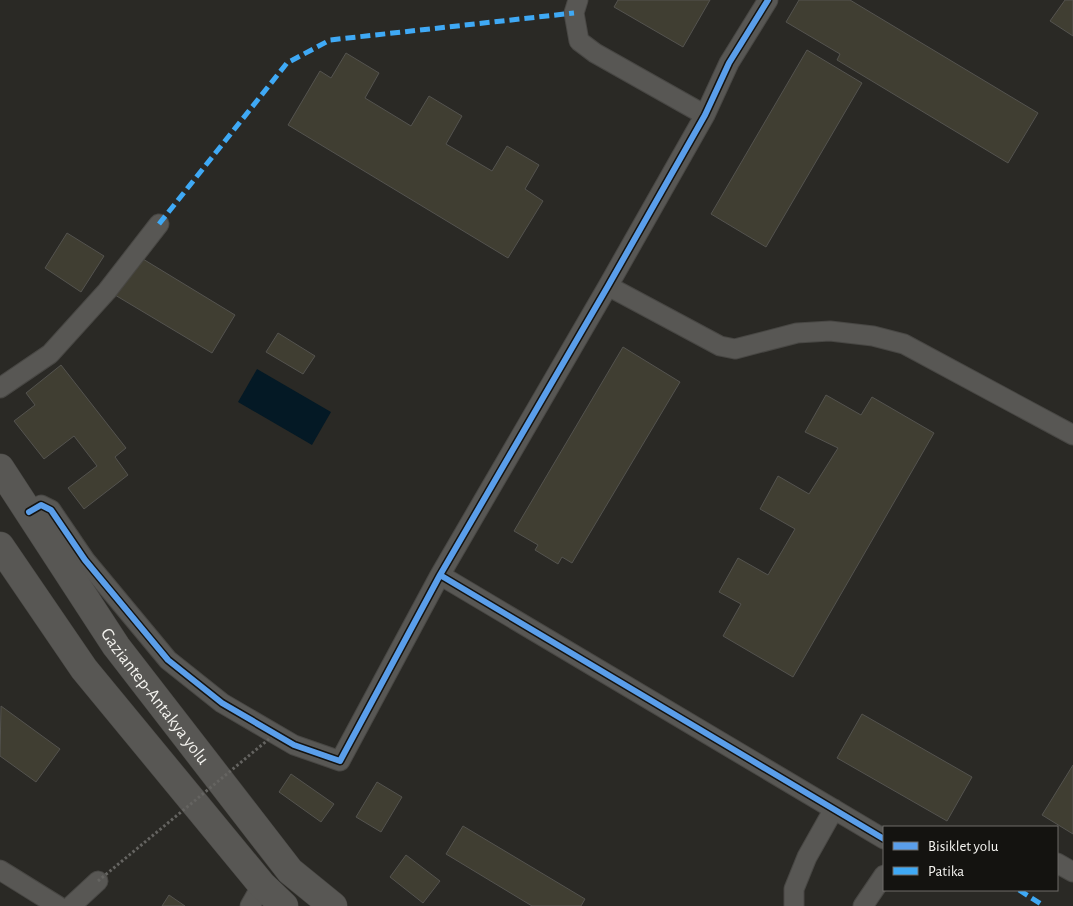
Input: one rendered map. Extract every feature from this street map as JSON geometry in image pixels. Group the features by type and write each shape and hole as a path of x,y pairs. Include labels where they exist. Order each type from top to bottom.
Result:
{"main road":[{"name":"Gaziantep-Antakya yolu","path":"0,468 122,654 290,871 333,906"},
{"name":"Gaziantep-Antakya yolu","path":"0,546 84,669 256,896 284,906"}],"street":[{"path":"578,0 574,14 579,41 595,54 705,115"},
{"path":"28,512 42,505 51,510 85,560 168,660 222,703 294,746 340,761 440,574 608,286 705,115 729,63 768,0"},
{"path":"0,388 50,354 107,291 159,224"},
{"path":"608,286 713,343 727,348 743,348 797,333 830,331 873,336 904,344 1073,435"},
{"path":"440,574 883,838"},
{"path":"794,906 794,889 807,857 834,809"},
{"path":"1058,864 1073,872"},
{"path":"0,870 58,906"},
{"path":"864,906 883,877"},
{"path":"71,906 98,881"}],"path":[{"path":"98,881 275,734"}],"water":[{"path":"257,369 331,412 312,445 238,402"}],"building":[{"path":"618,0 710,0 683,47 614,7"},
{"path":"799,0 850,0 1038,113 1008,163 837,60 840,54 786,22"},
{"path":"1065,0 1073,0 1073,36 1050,21"},
{"path":"807,50 862,83 766,247 711,214"},
{"path":"346,53 379,73 365,98 411,126 429,96 462,116 446,144 492,171 507,146 539,165 525,189 543,201 508,258 288,125 320,71 331,78"},
{"path":"67,233 104,256 81,292 45,268"},
{"path":"138,256 235,315 212,353 115,295"},
{"path":"278,333 315,356 303,374 266,352"},
{"path":"623,347 680,382 572,563 562,557 558,564 535,550 538,545 514,531"},
{"path":"61,365 126,448 115,457 128,475 84,509 68,488 97,466 74,436 44,459 14,421 35,405 26,393"},
{"path":"826,395 861,415 872,397 934,433 793,677 723,636 741,604 719,592 738,558 768,575 795,529 760,509 778,476 809,494 838,448 805,432"},
{"path":"1,706 60,749 36,782 0,756"},
{"path":"862,714 972,777 947,821 837,758"},
{"path":"1073,765 1073,834 1042,815"},
{"path":"291,774 334,804 321,822 279,792"},
{"path":"377,782 402,797 381,832 356,817"},
{"path":"463,826 585,899 581,906 532,906 446,854"},
{"path":"406,855 440,881 423,903 390,877"},
{"path":"169,895 185,906 162,906"}],"marked path":[{"path":"159,224 287,63 330,40 574,13"},
{"path":"1021,891 1044,906"}],"cycle path":[{"path":"29,512 41,505 51,510 85,560 168,660 222,703 294,745 340,761 440,575 608,286 705,115 729,63 768,0"},
{"path":"440,575 883,838"}]}
